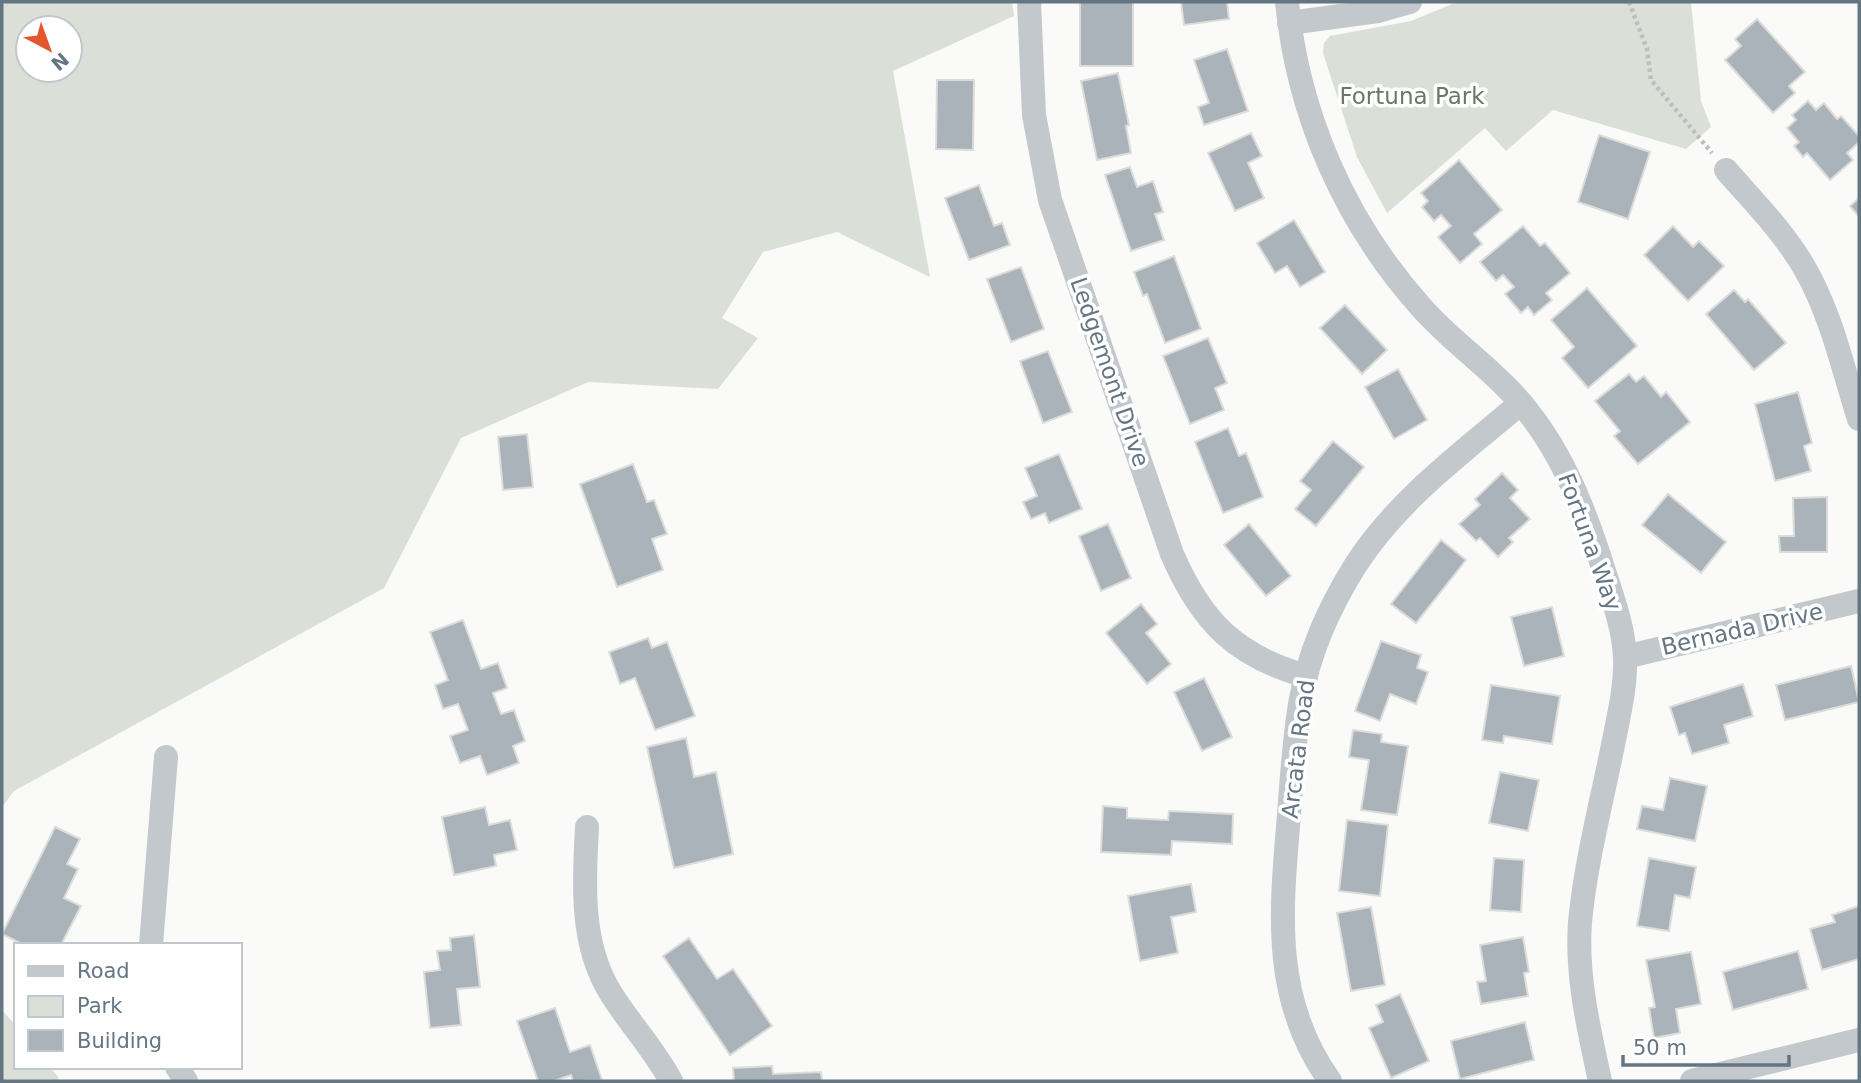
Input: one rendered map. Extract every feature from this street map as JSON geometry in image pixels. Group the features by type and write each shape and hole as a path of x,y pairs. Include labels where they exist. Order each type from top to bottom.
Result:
{"street":[{"name":"Ledgemont Drive","path":"1028,2 1034,115 1051,200 1176,562 1200,606 1225,635 1265,662 1306,676"},
{"path":"1288,12 1378,11 1410,2"},
{"name":"Fortuna Way","path":"1288,12 1297,66 1313,123 1339,185 1368,239 1422,309 1521,403 1542,428 1579,502 1604,572 1622,636 1625,657 1622,695 1580,925 1584,1003 1600,1081"},
{"path":"1726,170 1788,243 1805,269 1822,303 1859,419"},
{"name":"Arcata Road","path":"1329,1081 1310,1049 1295,1012 1283,948 1282,893 1298,716 1306,676 1333,606 1375,539 1416,493 1521,403"},
{"name":"Bernada Drive","path":"1625,657 1859,601"},
{"path":"151,943 166,757"},
{"path":"587,827 584,875 586,921 596,958 608,989 659,1057 671,1081"},
{"path":"1692,1081 1859,1040"}],"path":[{"path":"1629,2 1647,49 1651,80 1726,170"}],"green space":[{"path":"2,2 1012,2 1014,16 893,71 930,277 837,232 763,252 722,318 758,338 718,389 588,382 461,438 384,588 14,791 2,807"},
{"name":"Fortuna Park","path":"1457,2 1691,2 1701,101 1711,127 1686,149 1553,110 1506,151 1485,128 1387,213 1357,157 1323,53 1324,43 1330,36 1411,21"},
{"path":"2,1010 14,1024 14,1069 52,1069 59,1081 2,1081"}],"building":[{"path":"1080,2 1133,2 1133,66 1080,66"},
{"path":"1181,2 1227,2 1229,19 1184,25"},
{"path":"1757,19 1805,72 1789,86 1795,93 1773,113 1725,60 1741,46 1735,39"},
{"path":"1227,49 1248,111 1204,125 1198,107 1209,103 1194,60"},
{"path":"1118,73 1129,125 1126,126 1131,153 1097,160 1081,81"},
{"path":"937,80 974,80 973,150 936,149"},
{"path":"1808,101 1816,110 1824,103 1837,119 1841,116 1859,136 1859,142 1847,153 1853,160 1830,180 1807,153 1803,157 1794,146 1799,142 1787,128 1796,120 1792,115"},
{"path":"1251,133 1262,156 1248,163 1264,198 1235,211 1208,153"},
{"path":"1599,135 1650,152 1628,219 1578,202"},
{"path":"1459,160 1502,210 1474,234 1482,244 1460,263 1438,237 1451,226 1441,215 1434,221 1422,207 1428,201 1421,193"},
{"path":"1130,167 1137,187 1153,181 1163,212 1155,214 1164,240 1131,251 1105,175"},
{"path":"979,185 994,226 1002,223 1010,245 969,260 945,198"},
{"path":"1859,198 1859,217 1850,206"},
{"path":"1294,220 1325,272 1300,287 1287,266 1275,273 1257,243"},
{"path":"1523,226 1540,246 1545,243 1570,273 1546,293 1552,300 1534,315 1528,307 1521,313 1505,294 1514,287 1503,275 1496,281 1480,262"},
{"path":"1673,226 1693,247 1699,241 1724,266 1688,301 1644,255"},
{"path":"1174,256 1201,329 1165,343 1147,294 1143,296 1134,272"},
{"path":"1021,267 1044,329 1011,342 987,279"},
{"path":"1587,288 1637,346 1588,388 1562,358 1574,347 1551,320"},
{"path":"1734,290 1745,302 1748,299 1786,343 1754,370 1706,314"},
{"path":"1345,305 1387,350 1362,374 1320,328"},
{"path":"1208,338 1227,383 1215,388 1224,410 1190,424 1163,356"},
{"path":"1048,351 1072,412 1043,423 1020,361"},
{"path":"1398,369 1427,420 1394,439 1365,387"},
{"path":"1629,374 1636,382 1644,376 1661,397 1666,392 1690,422 1638,464 1614,436 1620,431 1595,401"},
{"path":"1798,392 1812,443 1804,446 1811,471 1775,481 1755,404"},
{"path":"1228,428 1239,456 1246,453 1263,497 1223,513 1195,442"},
{"path":"527,434 533,487 503,490 498,437"},
{"path":"1333,441 1364,467 1316,526 1295,509 1311,490 1300,481"},
{"path":"1059,454 1082,509 1049,523 1045,513 1031,519 1023,502 1037,496 1025,468"},
{"path":"633,464 647,502 654,500 667,534 652,539 663,570 617,587 580,484"},
{"path":"1502,473 1518,490 1510,498 1530,519 1509,538 1513,542 1498,557 1480,538 1476,541 1459,524 1480,505 1475,499"},
{"path":"1668,494 1726,542 1701,573 1642,525"},
{"path":"1827,497 1827,552 1780,552 1779,536 1794,536 1793,498"},
{"path":"1108,524 1131,578 1101,591 1079,536"},
{"path":"1249,524 1291,576 1266,596 1224,545"},
{"path":"1441,540 1466,560 1416,623 1391,604"},
{"path":"1141,604 1157,624 1146,633 1171,664 1147,684 1106,633"},
{"path":"1552,607 1564,656 1524,666 1511,617"},
{"path":"463,620 481,669 498,663 507,688 493,693 501,714 514,710 525,741 513,746 519,763 487,775 480,756 460,763 450,736 468,730 458,704 443,709 435,685 448,680 430,632"},
{"path":"648,638 652,648 667,642 695,716 655,730 635,678 620,684 609,652"},
{"path":"1381,641 1421,655 1417,668 1428,672 1416,704 1390,694 1380,721 1355,711"},
{"path":"1851,666 1859,702 1785,720 1776,685"},
{"path":"1204,678 1232,737 1202,751 1174,692"},
{"path":"1743,684 1753,716 1724,725 1729,743 1692,754 1685,733 1679,735 1670,707"},
{"path":"1491,685 1560,696 1552,744 1504,736 1503,743 1482,740"},
{"path":"1353,730 1382,734 1381,742 1408,746 1397,815 1361,810 1369,760 1349,757"},
{"path":"686,738 694,777 716,772 733,854 674,868 647,747"},
{"path":"1500,772 1539,780 1528,831 1489,823"},
{"path":"1670,778 1707,786 1695,841 1637,829 1642,806 1663,810"},
{"path":"1103,806 1127,808 1127,818 1168,820 1169,811 1233,814 1232,844 1172,841 1171,855 1101,852"},
{"path":"485,807 489,825 510,820 517,850 494,855 496,866 454,875 442,817"},
{"path":"1347,820 1388,825 1380,896 1339,891"},
{"path":"55,827 80,839 67,864 78,869 64,898 81,906 62,943 20,943 2,934"},
{"path":"1494,858 1524,860 1521,912 1490,910"},
{"path":"1649,858 1696,867 1690,898 1675,895 1669,931 1637,926"},
{"path":"1191,884 1196,912 1171,917 1178,953 1140,961 1128,896"},
{"path":"1859,906 1859,959 1822,970 1810,929 1835,922 1832,915"},
{"path":"1371,907 1385,985 1351,991 1337,913"},
{"path":"474,935 480,987 457,989 461,1025 430,1028 424,972 440,970 437,951 451,950 450,938"},
{"path":"1523,937 1529,972 1524,973 1528,996 1481,1004 1477,982 1486,981 1480,945"},
{"path":"689,938 717,979 733,969 772,1026 730,1055 663,956"},
{"path":"1798,951 1808,989 1733,1010 1723,972"},
{"path":"1691,952 1701,1004 1676,1009 1680,1033 1654,1038 1649,1008 1655,1007 1646,960"},
{"path":"1400,994 1429,1061 1391,1078 1369,1028 1383,1022 1376,1005"},
{"path":"555,1008 570,1052 590,1045 602,1080 573,1081 571,1075 554,1081 538,1081 517,1021"},
{"path":"1525,1022 1534,1060 1460,1079 1451,1041"},
{"path":"772,1066 773,1074 821,1072 822,1081 734,1081 733,1068"}]}
